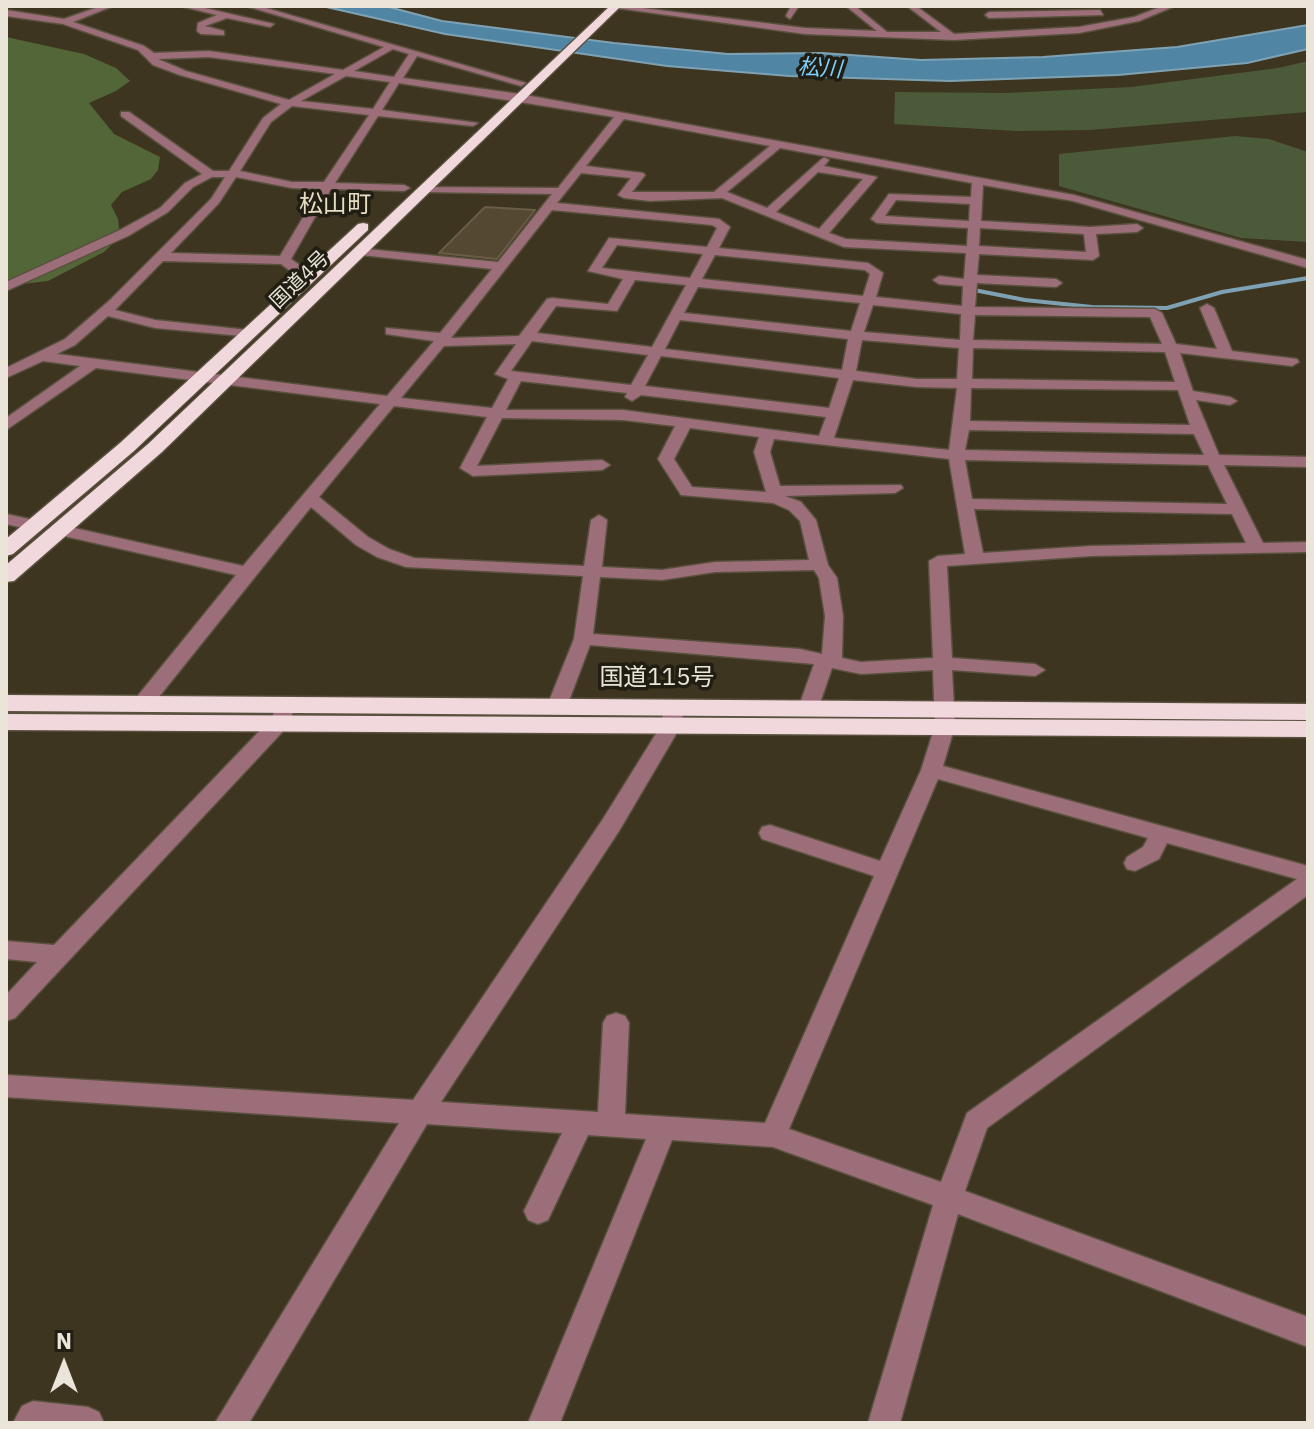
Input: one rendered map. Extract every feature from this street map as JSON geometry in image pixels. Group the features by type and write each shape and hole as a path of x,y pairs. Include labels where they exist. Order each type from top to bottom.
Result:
{"highway":[{"name":"国道4号","path":"6,576 155,448 226,381 608,7"},
{"name":"国道4号","path":"6,550 37,526 201,377 473,123 522,88"},
{"name":"国道115号","path":"6,703 143,703 283,713 944,717 1308,712"},
{"name":"国道115号","path":"6,722 557,706 673,715 809,706 944,717 1308,729"}],"street":[{"path":"65,22 109,6"},
{"path":"184,6 302,30 333,31"},
{"path":"250,6 620,117 1116,209 1308,264"},
{"path":"790,16 795,6"},
{"path":"911,6 950,34"},
{"path":"1016,6 1024,14"},
{"path":"608,7 838,33 954,37 1071,31 1136,19 1171,6"},
{"path":"6,12 45,7"},
{"path":"849,7 883,32"},
{"path":"849,7 865,7"},
{"path":"719,20 729,9"},
{"path":"989,15 1049,17 1095,10 1114,18 1071,31"},
{"path":"1121,11 1136,11"},
{"path":"6,12 65,22 139,47 156,63 289,103 473,123"},
{"path":"221,33 201,31 201,25 226,15"},
{"path":"838,33 950,34 1019,30"},
{"path":"114,52 139,47"},
{"path":"6,374 70,342 106,312 215,201 267,120 289,103 390,47"},
{"path":"284,260 327,187 414,53"},
{"path":"152,56 209,54 396,79 522,88"},
{"path":"192,76 214,67"},
{"path":"125,114 210,174"},
{"path":"143,703 247,572 442,340 620,117"},
{"path":"777,145 719,193 851,244 1093,256 1090,231"},
{"path":"767,214 830,154"},
{"path":"816,168 871,177 821,234"},
{"path":"578,169 639,175 624,195 650,198 724,197"},
{"path":"6,287 124,233 164,210 189,185 210,174 233,174 292,185 404,188"},
{"path":"975,559 956,456 962,425 978,181"},
{"path":"424,189 561,191"},
{"path":"977,201 893,196 877,219 1090,231 1137,228"},
{"path":"705,221 709,207 724,197"},
{"path":"548,206 715,222 724,227 623,415"},
{"path":"825,441 848,374 856,336 868,300 877,273 868,267 613,241 594,271 695,283 868,300 968,311 1155,313 1171,348 1199,430 1258,549"},
{"path":"361,251 501,266"},
{"path":"160,257 284,260 309,278"},
{"path":"631,276 612,308 552,302 502,374 834,413"},
{"path":"939,280 1056,283"},
{"path":"1207,308 1225,352"},
{"path":"106,312 155,324 248,334"},
{"path":"678,316 965,345 1171,348 1292,362"},
{"path":"391,331 442,340 525,338 657,350 917,383 1184,390 1230,401"},
{"path":"45,357 522,416 623,415 956,456 1308,462"},
{"path":"6,425 93,363"},
{"path":"517,375 468,468 473,471 602,465"},
{"path":"684,424 666,459 687,492 775,494 895,488"},
{"path":"962,425 1199,430"},
{"path":"768,433 762,452 775,494 795,506 808,520 819,565 828,578 834,616 834,655 826,660 809,706"},
{"path":"309,497 362,541 412,563 662,575 715,567 819,565"},
{"path":"967,504 1238,509"},
{"path":"6,519 37,526"},
{"path":"557,706 583,639 599,520"},
{"path":"61,530 247,572"},
{"path":"773,1135 931,770 944,717 938,561 1091,551 1308,547"},
{"path":"583,639 800,655 861,668 942,663 1035,670"},
{"path":"6,1011 283,713"},
{"path":"231,1423 420,1112 611,825 673,715"},
{"path":"931,770 1308,874"},
{"path":"770,833 887,872"},
{"path":"1135,863 1151,853 1161,834"},
{"path":"884,1423 949,1198 976,1121 1308,883"},
{"path":"6,950 60,955"},
{"path":"611,1126 616,1023"},
{"path":"6,1086 773,1135 1308,1332"},
{"path":"538,1211 580,1124"},
{"path":"544,1423 664,1128"},
{"path":"29,1423 33,1417 88,1423"}],"green space":[{"path":"6,37 84,54 116,68 130,81 89,103 114,134 160,157 158,170 151,179 122,192 111,205 118,219 120,237 104,252 48,281 6,286"},
{"path":"1308,61 1308,112 1090,130 1017,131 894,124 895,92 1005,93 1131,87 1278,68"},
{"path":"1235,136 1269,139 1308,152 1308,242 1241,238 1059,186 1059,154"}],"water":[{"name":"松川","path":"322,6 385,6 442,21 728,54 822,53 921,60 1043,57 1177,47 1308,25 1308,49 1247,63 1118,75 950,81 789,76 667,66 445,34"}],"building":[{"path":"485,207 535,210 497,259 439,253"}],"waterway":[{"path":"974,290 1025,300 1092,307 1167,308 1222,292 1308,278"}],"district":[{"name":"松山町","path":"335,205"}]}
